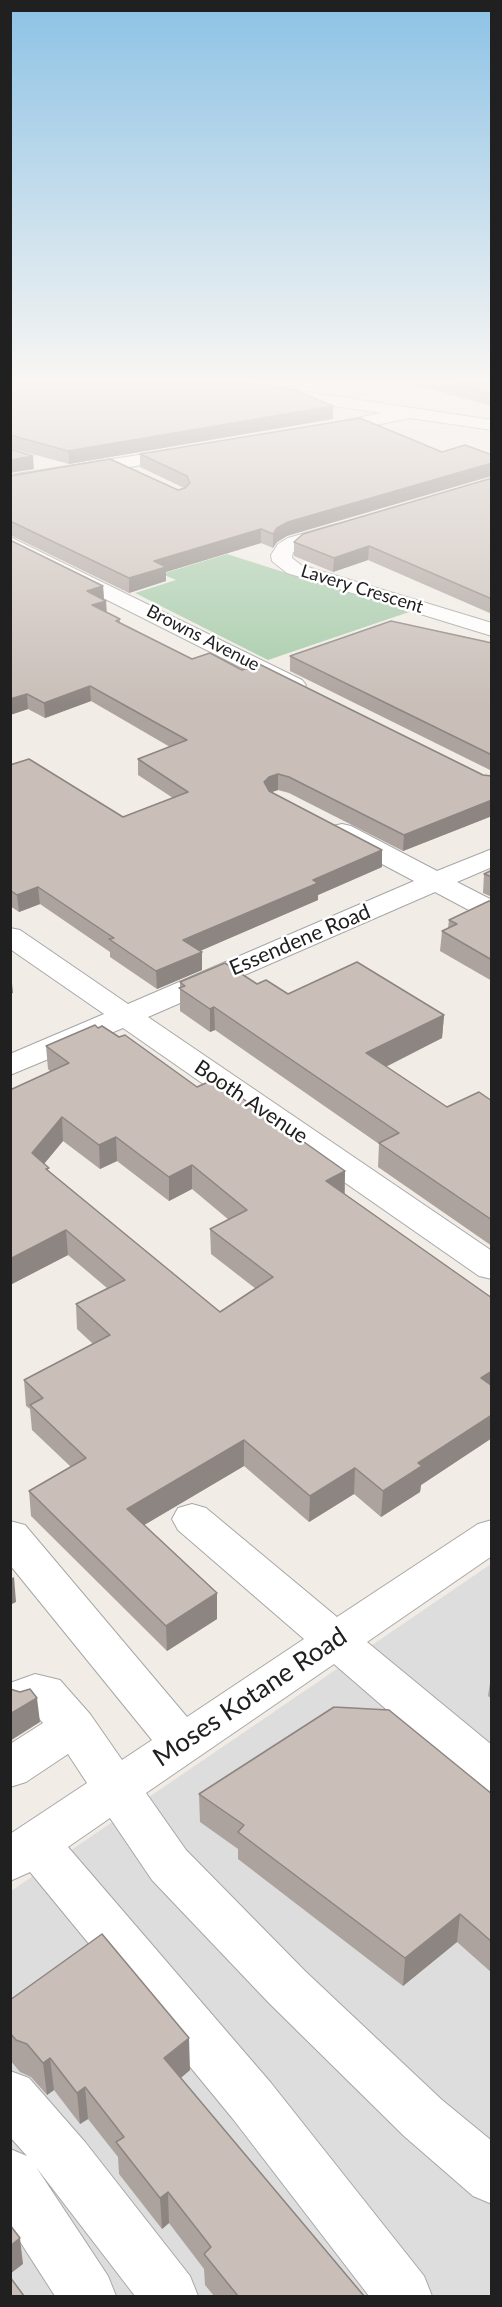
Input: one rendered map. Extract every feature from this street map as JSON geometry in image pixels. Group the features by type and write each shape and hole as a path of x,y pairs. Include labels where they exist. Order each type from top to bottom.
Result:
{"street":[{"name":"Lavery Crescent","path":"353,525 295,542 285,548 281,555 282,561 294,569 492,630"},
{"name":"Browns Avenue","path":"10,543 314,696"},
{"path":"94,602 115,594"},
{"path":"399,623 433,611"},
{"path":"266,670 297,659"},
{"path":"321,821 492,911"},
{"name":"Essendene Road","path":"10,1066 490,859"},
{"name":"Booth Avenue","path":"10,936 492,1268"},
{"path":"192,1519 492,1773"},
{"name":"Moses Kotane Road","path":"23,1851 492,1535"},
{"path":"10,1536 182,1743"},
{"path":"23,1697 35,1692 44,1693 74,1727 114,1789 169,1865 279,1978 423,2118 492,2177"},
{"path":"10,1767 74,1727"},
{"path":"23,1851 252,2102 404,2296"},
{"path":"10,2096 66,2161 170,2296"},
{"path":"10,2176 88,2296"}],"shaded area":[{"path":"491,1564 491,2296 11,2296 11,1891"}],"green space":[{"path":"227,554 409,612 268,660 135,593 176,580 162,574"}],"building":[{"path":"10,491 396,491 288,522 277,528 273,534 261,529 154,561 166,567 129,578 10,521"},
{"path":"449,491 492,491 492,599 369,546 334,558 294,542 303,534"},
{"path":"10,540 103,586 87,591 106,601 92,605 120,619 116,621 192,659 210,653 242,670 259,664 483,775 492,776 492,800 404,835 289,777 278,774 269,777 264,782 269,791 382,850 313,880 318,883 183,940 202,952 156,971 109,939 114,938 38,887 17,895 10,890 10,765 29,759 123,817 188,792 138,759 187,740 90,686 44,703 27,694 10,699"},
{"path":"391,621 492,643 492,755 290,656"},
{"path":"492,870 492,877 484,874"},
{"path":"492,901 492,960 442,931 457,924 449,920"},
{"path":"357,962 444,1015 366,1053 447,1107 479,1092 492,1101 492,1220 379,1143 399,1133 214,1007 210,1009 179,988 185,986 180,982 225,963 257,984 266,980 288,994"},
{"path":"95,1025 98,1028 102,1026 119,1037 125,1035 197,1087 215,1079 345,1171 326,1181 492,1298 492,1371 481,1378 492,1386 492,1415 418,1463 422,1466 383,1491 355,1468 310,1496 244,1440 127,1509 217,1593 166,1626 29,1491 86,1458 30,1405 43,1398 24,1380 110,1335 76,1304 125,1280 66,1230 10,1259 10,1090 69,1063 46,1046","holes":["62,1117 99,1145 116,1137 169,1177 192,1165 247,1210 210,1229 273,1277 220,1312 46,1169 49,1168 32,1153"]},
{"path":"10,1689 20,1692 30,1689 37,1698 10,1714"},
{"path":"334,1707 389,1710 492,1794 492,1942 460,1914 405,1958 238,1832 244,1825 199,1794"},
{"path":"102,1934 189,2038 164,2058 364,2296 238,2296 204,2254 211,2247 168,2192 160,2198 116,2142 124,2137 85,2087 77,2093 50,2058 43,2063 27,2044 16,2040 10,2033 10,2000"},
{"path":"10,2225 20,2238 10,2246"},
{"path":"10,2277 24,2296 10,2296"}]}
